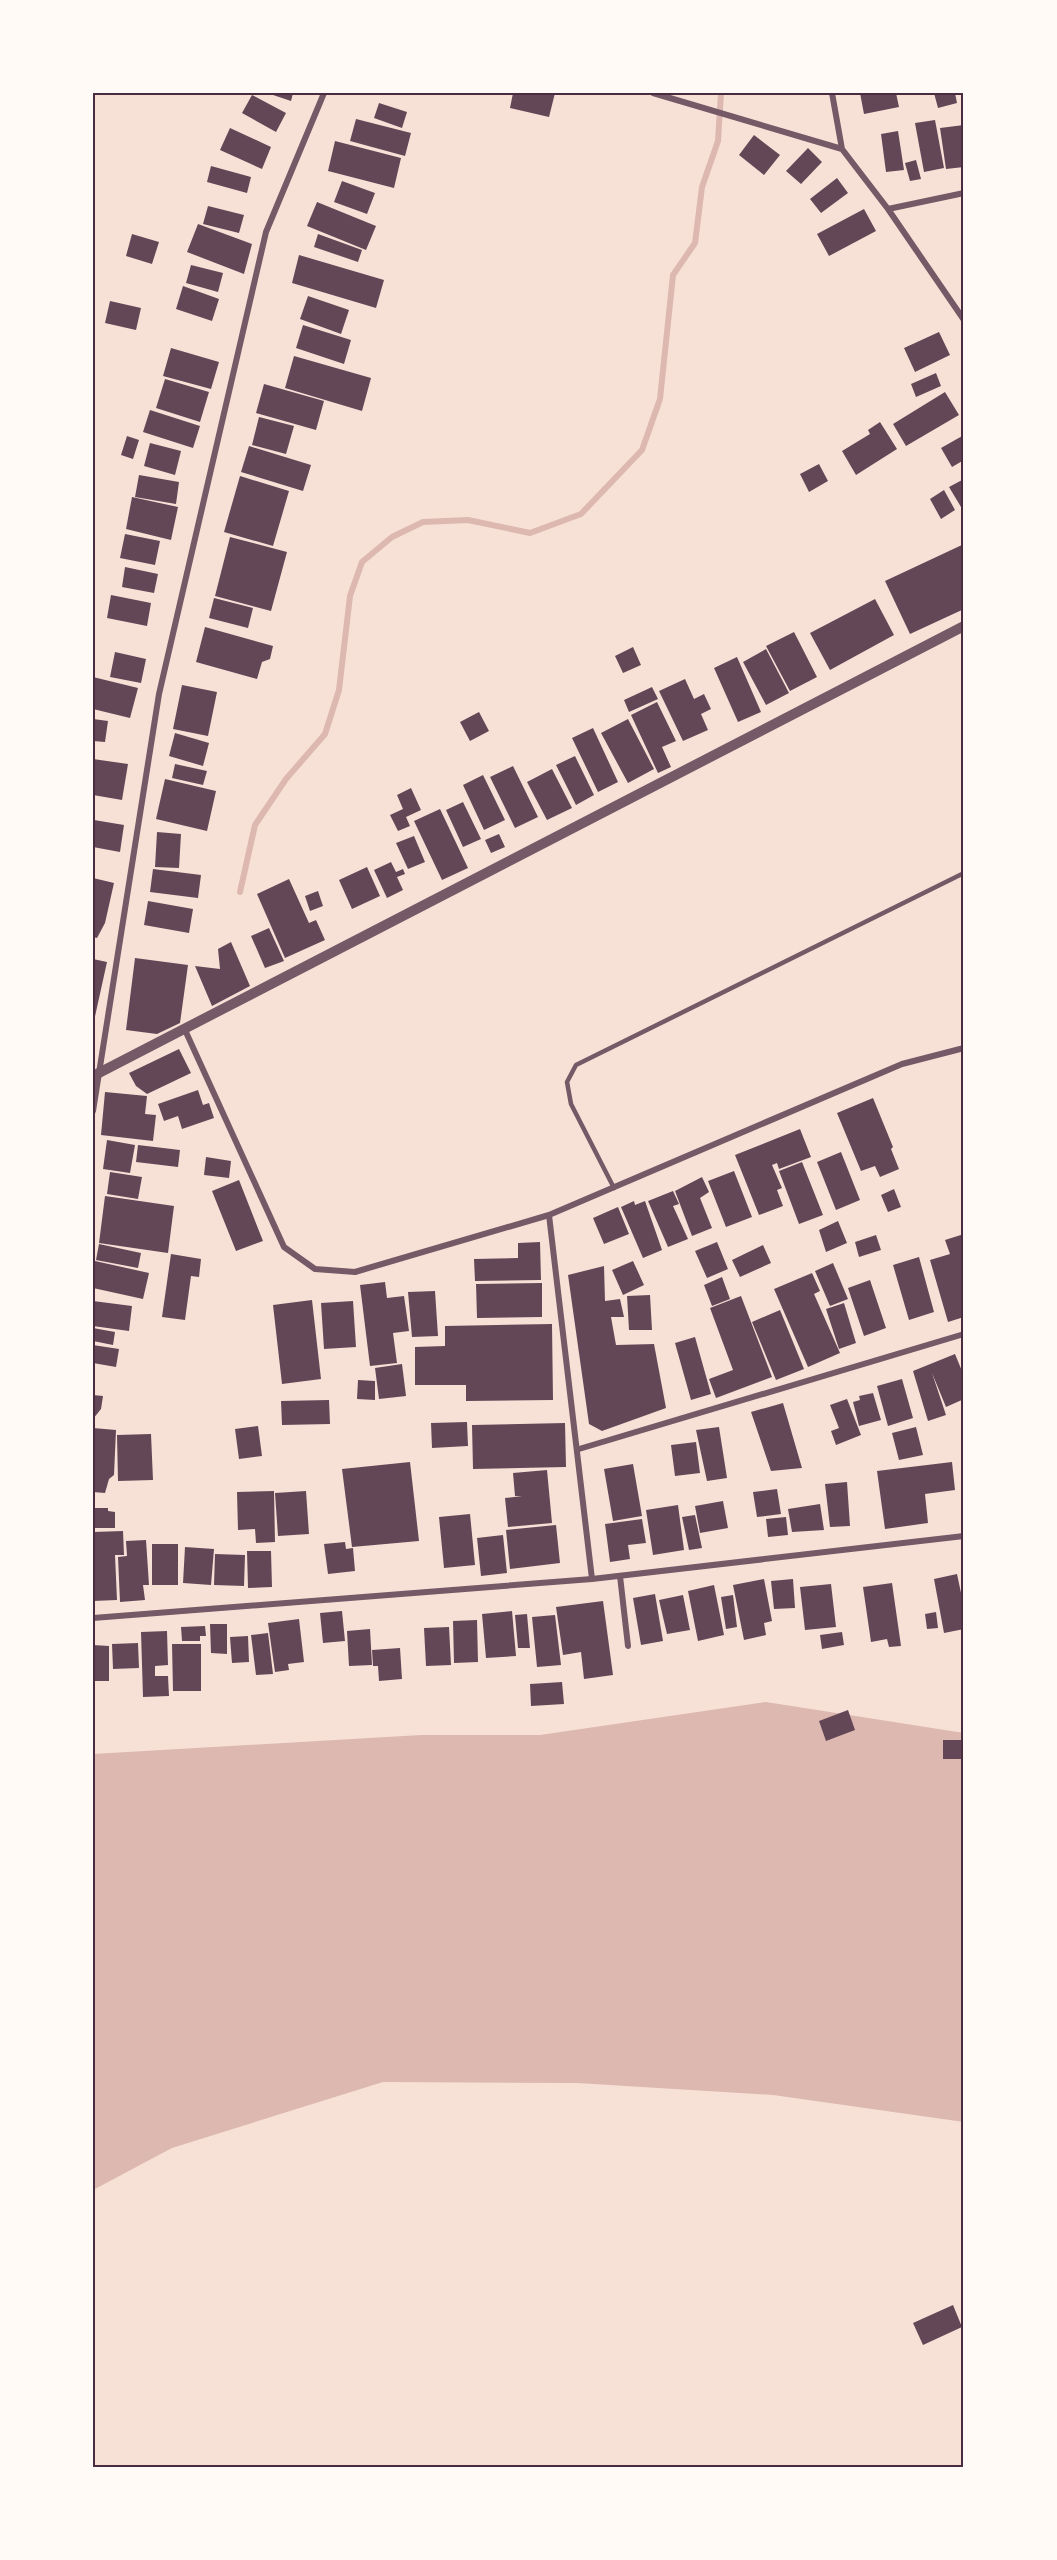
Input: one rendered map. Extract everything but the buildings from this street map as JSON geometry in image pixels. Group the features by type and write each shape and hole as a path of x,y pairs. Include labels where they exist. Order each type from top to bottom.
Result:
{"street":[{"path":"93,1111 95,1076 159,694 266,232 324,93"},
{"path":"653,93 842,148"},
{"path":"832,93 842,148 888,209 964,320"},
{"path":"888,209 964,193"},
{"path":"95,1076 964,626"},
{"path":"185,1030 284,1246 315,1269 355,1272 549,1215 902,1064 964,1048"},
{"path":"549,1215 579,1449 592,1579"},
{"path":"579,1449 964,1334"},
{"path":"93,1618 592,1579 964,1536"},
{"path":"620,1576 628,1646"}],"lane":[{"path":"614,1188 571,1104 567,1082 576,1065 964,873"}],"shaded area":[{"path":"766,1702 964,1733 964,2122 773,2095 577,2083 383,2082 172,2148 93,2190 93,1754 421,1735 540,1735"}],"waterway":[{"path":"240,892 255,825 286,779 325,734 339,690 350,596 362,562 392,537 423,522 468,520 530,533 581,514 642,450 660,399 673,275 695,243 702,187 718,141 721,93"}]}
